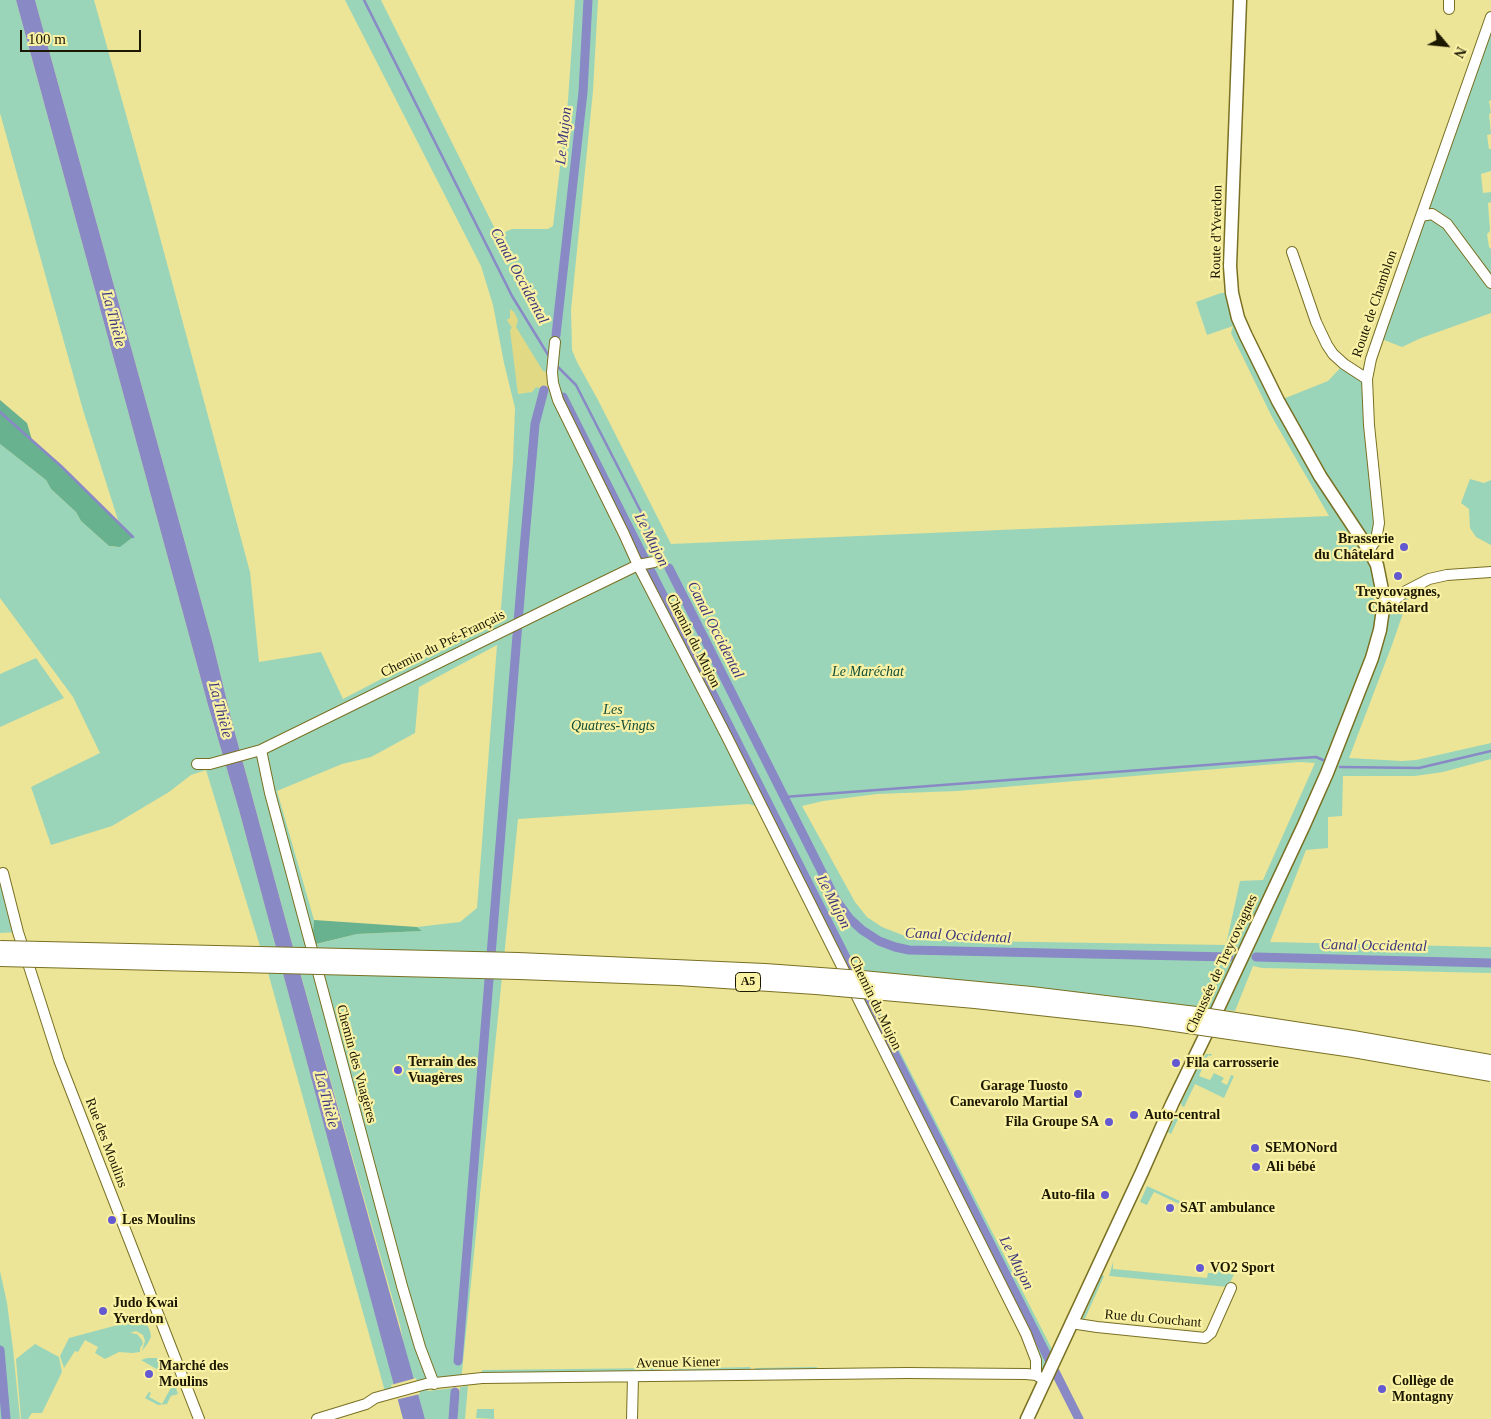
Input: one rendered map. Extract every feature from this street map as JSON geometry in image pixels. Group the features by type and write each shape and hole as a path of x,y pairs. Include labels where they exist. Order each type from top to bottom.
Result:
{"highway":[{"name":"A5","path":"0,948 518,960 862,978 1031,994 1196,1014 1353,1038 1491,1062"},
{"name":"A5","path":"0,960 528,972 678,978 833,988 976,1000 1177,1024 1353,1050 1491,1074"}],"main road":[{"name":"Route d'Yverdon","path":"1240,0 1230,266 1232,293 1238,318 1278,401 1320,476 1369,550"},
{"path":"1369,550 1381,579 1384,609"},
{"name":"Chaussée de Treycovagnes","path":"1027,1419 1043,1376 1056,1357 1327,773 1372,658 1384,609"}],"street":[{"name":"Route de Chamblon","path":"1369,550 1376,540 1379,523 1369,425 1367,379 1371,359 1491,17"},
{"path":"1421,216 1432,214 1447,224 1491,283"},
{"path":"1292,252 1316,322 1327,345 1333,354 1344,364 1367,379"},
{"name":"Chemin du Mujon","path":"555,342 553,383 565,416 638,565 730,744 1026,1334 1043,1376"},
{"name":"Chemin du Pré-Français","path":"198,764 210,764 258,751 638,565 654,562"},
{"path":"1384,609 1406,592 1428,579 1447,575 1491,572"},
{"name":"Chemin des Vuagères","path":"258,751 430,1384"},
{"name":"Rue des Moulins","path":"3,872 18,932 59,1060 199,1419"},
{"name":"Rue du Couchant","path":"1071,1324 1206,1338 1211,1334 1230,1288"},
{"name":"Avenue Kiener","path":"317,1419 366,1404 375,1398 430,1384 482,1378 907,1373 1043,1376"},
{"path":"632,1419 633,1377"}],"shaded area":[{"path":"509,309 514,311 552,372 555,393 536,387 533,392 518,394 507,320"}],"green space":[{"path":"0,0 16,0 208,705 239,810 396,1392 386,1395 267,969 206,770 191,775 169,792 112,826 51,845 31,787 100,753 73,697 0,598 0,444 46,480 51,489 76,512 81,521 109,546 115,547 133,537 118,520 83,410 0,113"},
{"path":"35,0 94,0 250,572 259,662 321,652 343,699 500,620 513,462 515,408 493,305 481,266 345,0 381,0 498,235 512,229 548,229 553,226 568,100 575,0 598,0 593,91 571,310 572,350 671,544 1329,516 1272,417 1231,333 1233,326 1207,335 1196,302 1221,293 1232,293 1278,401 1328,381 1344,364 1367,379 1379,523 1369,550 1384,609 1399,597 1408,599 1349,758 1416,760 1491,743 1491,759 1443,772 1415,776 1343,776 1342,816 1328,817 1328,848 1306,850 1270,942 1491,947 1491,973 1262,968 1253,966 1235,1011 863,979 1056,1357 1045,1380 757,806 748,804 518,819 461,1380 426,1384 428,1391 453,1388 451,1419 425,1419 294,951 232,722 213,644","holes":["510,309 518,320 516,327 543,371 552,373 555,392 536,387 532,392 518,394 510,330 512,328 507,320 510,318","497,645 477,908 460,922 417,927 422,931 357,934 313,945 314,920 277,791 342,764 371,757 415,733 419,687","1299,762 1315,763 1263,880 1240,881 1226,945 976,941 910,938 882,927 867,917 855,902 802,806 823,801 877,794 957,791"]},
{"path":"1491,17 1491,100 1489,101 1491,113 1489,114 1491,134 1487,135 1489,149 1491,149 1491,171 1481,174 1483,193 1491,192 1491,202 1488,203 1490,231 1487,234 1491,249 1491,313 1421,338 1402,347 1379,338"},
{"path":"0,400 27,423 32,440 133,537 120,547 109,546 81,521 76,512 51,489 46,480 0,444"},
{"path":"1470,479 1484,483 1491,480 1491,545 1476,537 1470,528 1469,509 1461,503"},
{"path":"36,658 64,698 0,727 0,674"},
{"path":"0,870 18,932 0,933"},
{"path":"314,920 417,927 422,931 357,934 312,945"},
{"path":"1206,1054 1212,1054 1211,1056 1208,1055 1199,1076 1210,1080 1214,1073 1224,1078 1221,1082 1227,1085 1231,1075 1234,1076 1224,1098 1195,1084 1184,1107 1181,1103"},
{"path":"1178,1111 1181,1113 1171,1134 1168,1132"},
{"path":"1147,1186 1195,1208 1194,1211 1154,1192 1147,1205 1140,1202"},
{"path":"1113,1262 1113,1269 1207,1278 1208,1273 1215,1273 1218,1267 1235,1272 1228,1287 1109,1276"},
{"path":"0,1271 7,1303 20,1419 0,1419"},
{"path":"1102,1275 1104,1276 1083,1323 1081,1321"},
{"path":"144,1318 151,1337 142,1351 145,1341 143,1335 136,1331 130,1333 137,1334 142,1340 143,1344 140,1352 119,1352 105,1359 95,1353 98,1347 85,1340 78,1352 75,1351 64,1368 60,1356 69,1338"},
{"path":"35,1344 59,1357 62,1372 42,1413 32,1413 28,1419 21,1419 16,1359"},
{"path":"164,1358 169,1370 165,1362 159,1365 160,1371 141,1360"},
{"path":"750,1367 751,1372 673,1371 672,1369"},
{"path":"816,1367 822,1370 756,1372 755,1368"},
{"path":"660,1368 662,1372 606,1373 604,1371 601,1373 515,1374 512,1372 511,1374 480,1374 483,1370"},
{"path":"174,1382 178,1394 171,1396 167,1404 158,1405 145,1398 149,1392 151,1393 149,1397 162,1404"},
{"path":"468,1386 465,1419 457,1419 460,1387"},
{"path":"477,1409 494,1409 494,1419 476,1418"}],"water":[{"name":"La Thièle","path":"16,0 35,0 213,644 232,722 294,951 425,1419 403,1419 239,810 208,705"}],"pier":[{"path":"416,1378 420,1394 395,1400 391,1385"}],"waterway":[{"name":"Canal Occidental","path":"364,0 512,296 550,358"},
{"name":"Le Mujon","path":"556,335 583,92 588,0"},
{"name":"Canal Occidental","path":"555,364 576,385 663,555"},
{"path":"458,1361 535,424 544,390"},
{"name":"Le Mujon","path":"563,397 1079,1419"},
{"path":"0,412 61,466 133,537"},
{"name":"Canal Occidental","path":"669,568 836,900 849,918 862,930 879,941 909,950 1229,957"},
{"path":"1340,767 1419,768 1491,751"},
{"path":"784,797 1286,759 1316,757 1323,760"},
{"name":"Canal Occidental","path":"1256,957 1491,963"},
{"path":"0,1350 6,1419"},
{"path":"453,1419 455,1392"}],"place":[{"name":"Brasserie du Châtelard","path":"1404,547"},
{"name":"Treycovagnes, Châtelard","path":"1398,576"},
{"name":"Fila carrosserie","path":"1176,1063"},
{"name":"Terrain des Vuagères","path":"398,1070"},
{"name":"Garage Tuosto Canevarolo Martial","path":"1078,1094"},
{"name":"Auto-central","path":"1134,1115"},
{"name":"Fila Groupe SA","path":"1109,1122"},
{"name":"SEMONord","path":"1255,1148"},
{"name":"Ali bébé","path":"1256,1167"},
{"name":"Auto-fila","path":"1105,1195"},
{"name":"SAT ambulance","path":"1170,1208"},
{"name":"Les Moulins","path":"112,1220"},
{"name":"VO2 Sport","path":"1200,1268"},
{"name":"Judo Kwai Yverdon","path":"103,1311"},
{"name":"Marché des Moulins","path":"149,1374"},
{"name":"Collège de Montagny","path":"1382,1389"}],"park label":[{"name":"Le Maréchat","path":"868,672"},
{"name":"Les Quatres-Vingts","path":"613,718"}]}
